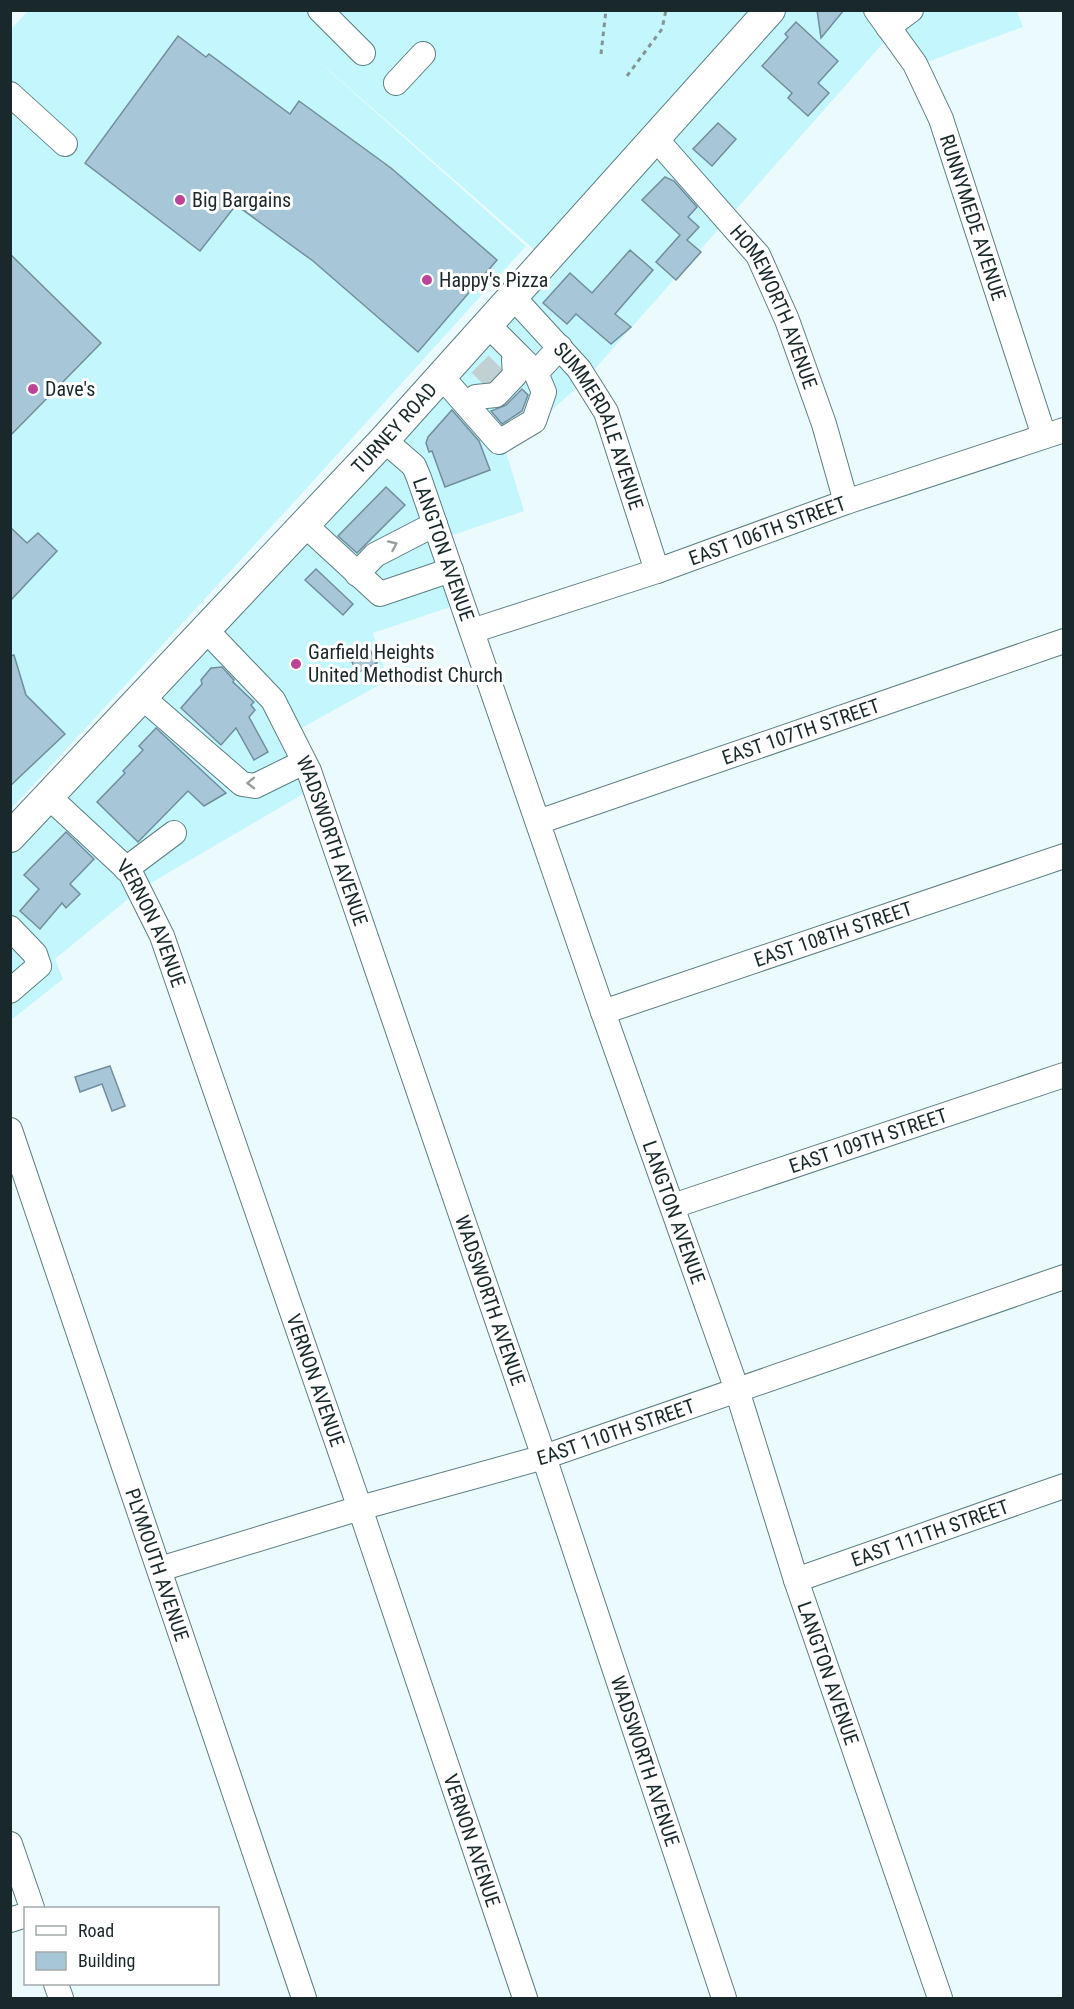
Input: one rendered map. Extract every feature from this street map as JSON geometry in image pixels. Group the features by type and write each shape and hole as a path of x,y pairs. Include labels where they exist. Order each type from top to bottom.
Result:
{"main road":[{"name":"TURNEY ROAD","path":"10,837 442,377 657,140 770,10"}],"street":[{"path":"320,10 363,53"},
{"path":"882,19 911,10"},
{"name":"RUNNYMEDE AVENUE","path":"882,19 915,64 941,119 1054,433"},
{"path":"396,83 423,54"},
{"path":"10,94 65,144"},
{"name":"HOMEWORTH AVENUE","path":"657,140 758,255 791,330 824,424 846,502"},
{"name":"SUMMERDALE AVENUE","path":"513,297 579,369 606,412 657,571"},
{"path":"442,377 474,394 496,395 515,375 511,358 488,325"},
{"path":"536,373 560,347"},
{"path":"474,394 499,442 534,421 544,392 536,373 511,358"},
{"name":"EAST 106TH STREET","path":"472,631 657,571 846,502 1054,433"},
{"name":"LANGTON AVENUE","path":"384,440 414,466 435,524 603,1012 737,1390 796,1580 940,1998"},
{"path":"357,574 380,551 435,524"},
{"path":"305,525 380,594 451,570"},
{"name":"WADSWORTH AVENUE","path":"206,630 273,700 304,762 544,1457 724,1998"},
{"name":"EAST 107TH STREET","path":"538,822 1064,642"},
{"path":"143,698 242,784 255,786 304,762"},
{"name":"VERNON AVENUE","path":"50,797 126,869 162,936 360,1508 525,1998"},
{"path":"126,869 174,833"},
{"name":"EAST 108TH STREET","path":"603,1012 1064,856"},
{"path":"10,928 36,954 39,966 10,991"},
{"name":"EAST 109TH STREET","path":"673,1206 1064,1075"},
{"name":"PLYMOUTH AVENUE","path":"10,1130 304,1998"},
{"name":"EAST 110TH STREET","path":"160,1569 360,1508 544,1457 1064,1277"},
{"name":"EAST 111TH STREET","path":"796,1580 1064,1486"},
{"path":"10,1844 32,1907"}],"path":[{"path":"601,54 606,10"},
{"path":"627,76 662,29 666,10"}],"shaded area":[{"path":"28,11 1017,11 1023,27 916,66 892,33 586,379 506,452 524,511 441,539 462,603 373,633 388,680 291,734 315,787 139,890 55,959 63,979 11,1020 11,837 546,260 299,44 526,246 11,809 10,30"}],"building":[{"path":"817,10 844,10 821,38"},
{"path":"796,22 838,61 818,83 829,93 808,116 788,98 792,93 762,66 788,37 785,34"},
{"path":"178,36 206,57 209,54 290,114 299,101 391,168 497,260 418,352 313,261 236,205 200,251 85,163"},
{"path":"718,123 736,139 712,166 693,149"},
{"path":"665,177 674,181 697,207 688,217 699,227 687,240 701,252 676,280 656,262 680,235 642,200"},
{"path":"630,250 653,270 615,314 631,327 611,344 576,314 567,324 543,303 570,273 592,293"},
{"name":"Dave's","path":"10,254 101,343 10,436"},
{"path":"522,389 528,395 522,411 502,424 491,411 506,405"},
{"path":"452,410 479,441 490,470 445,487 432,451 429,452 426,443 428,437"},
{"path":"386,487 405,505 357,553 338,536"},
{"path":"10,527 27,543 38,533 57,551 10,601"},
{"path":"316,569 353,604 343,615 305,580"},
{"path":"368,646 377,663 357,673 349,655"},
{"path":"14,655 26,695 65,734 10,786 10,656"},
{"path":"222,667 234,680 233,682 254,702 251,705 255,710 249,717 268,752 254,760 236,728 221,745 181,708 202,684 201,680 211,668"},
{"path":"156,728 226,793 204,806 188,791 138,842 97,802 125,773 123,771 143,750 139,746"},
{"path":"66,832 94,859 70,884 80,894 66,908 62,903 40,929 20,911 39,889 24,875"},
{"path":"110,1066 125,1106 112,1111 102,1084 80,1092 75,1077"}],"tunnel":[{"path":"480,381 501,360"}],"place":[{"name":"Big Bargains","path":"180,200"},
{"name":"Happy's Pizza","path":"427,280"},
{"name":"Dave's","path":"33,389"},
{"name":"Garfield Heights United Methodist Church","path":"296,664"}]}
